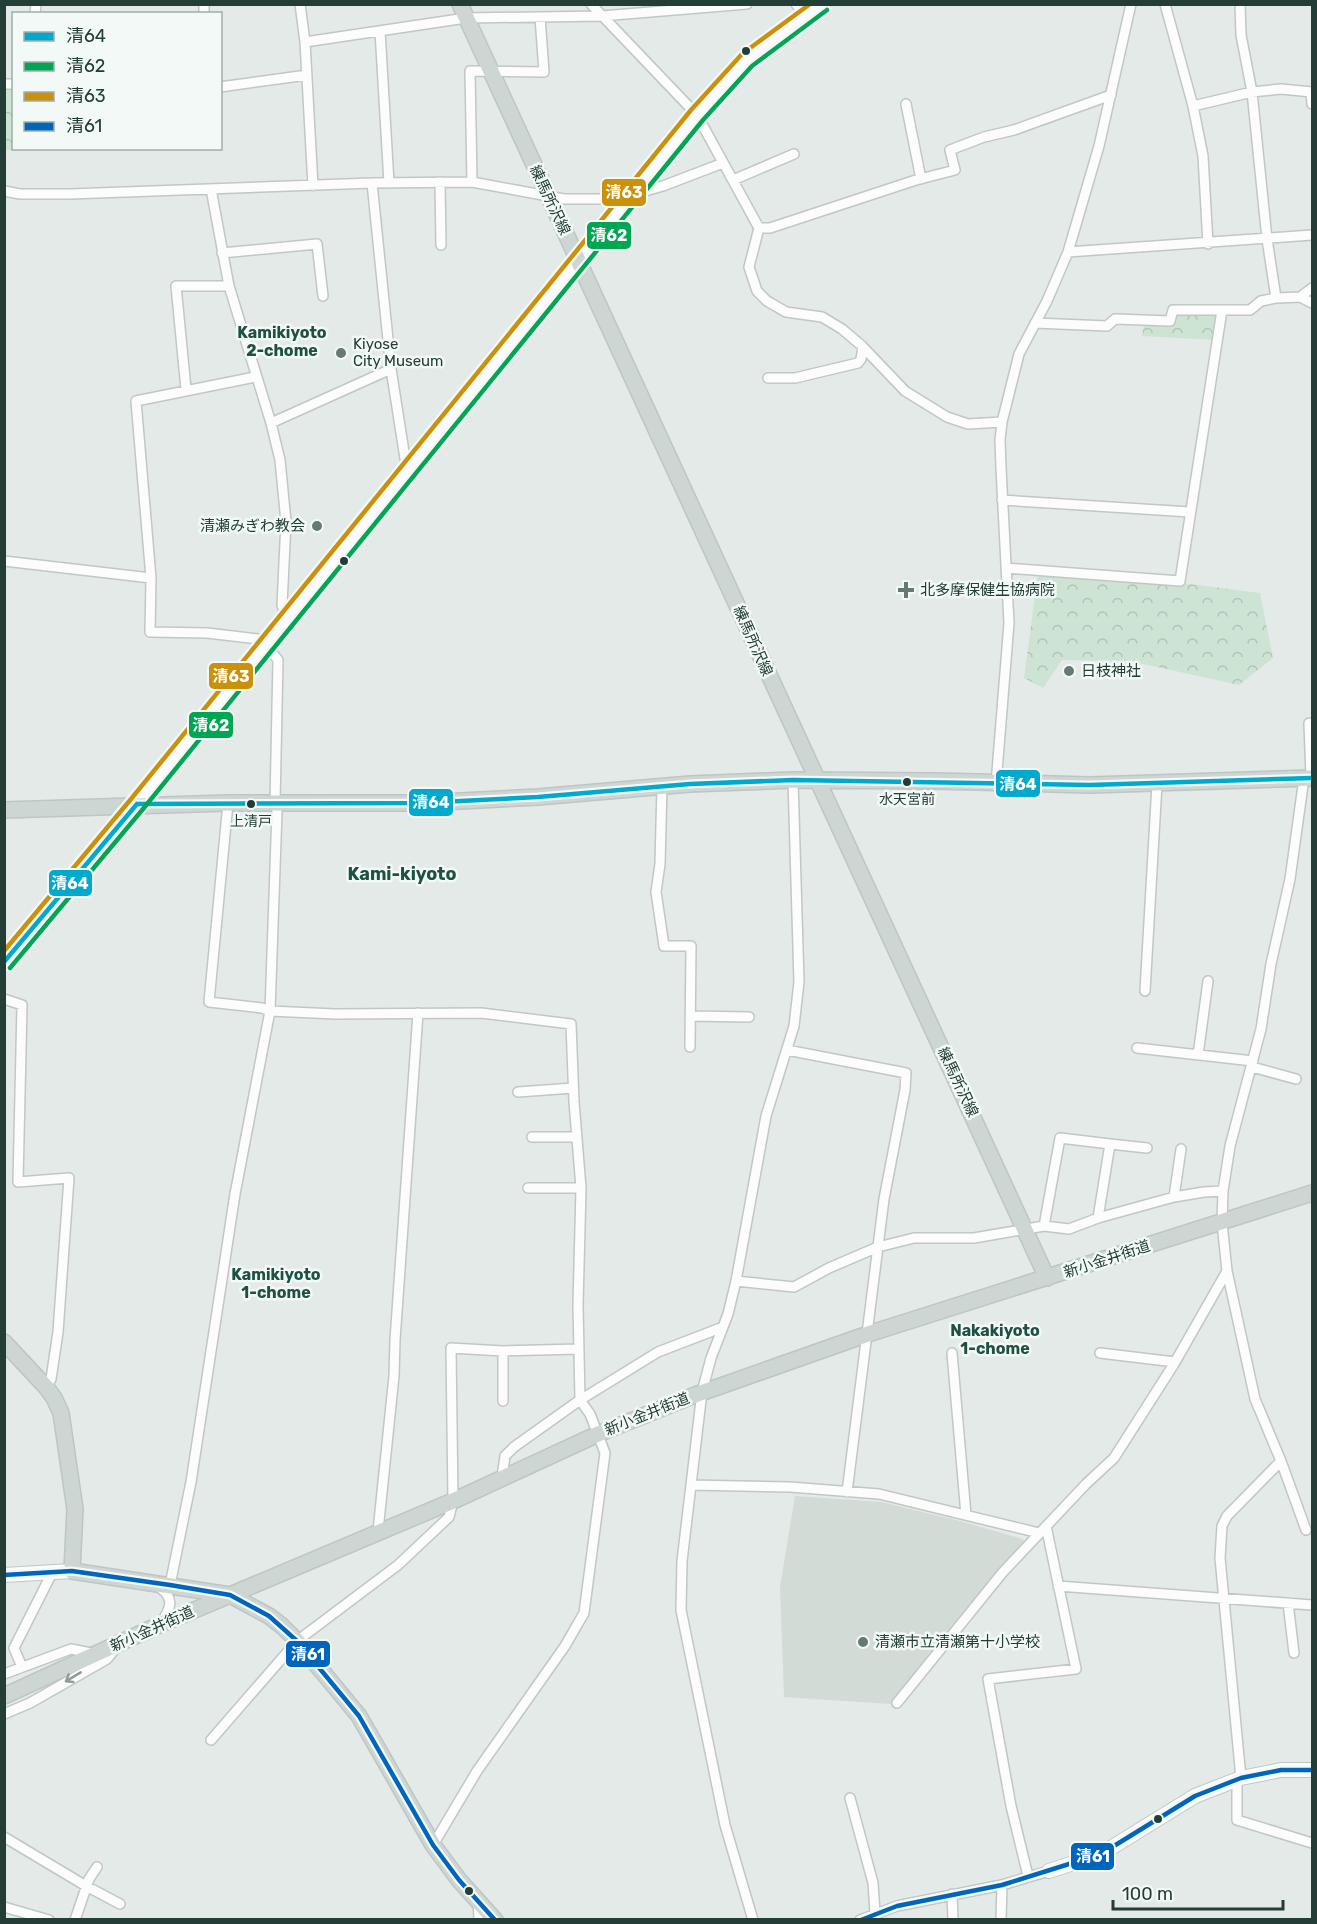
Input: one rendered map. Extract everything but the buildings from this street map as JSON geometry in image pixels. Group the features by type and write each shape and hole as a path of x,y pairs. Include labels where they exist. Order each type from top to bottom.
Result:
{"main road":[{"name":"練馬所沢線","path":"463,11 1047,1278"},
{"path":"4,810 137,804 482,800 662,786 793,780 1090,785 1309,778"},
{"name":"新小金井街道","path":"4,1695 159,1625 453,1501 598,1434 702,1392 868,1334 1312,1193"},
{"path":"4,1342 46,1387 61,1413 75,1509 72,1571 230,1595 269,1616 297,1641 359,1716 433,1845 459,1880 495,1920"}],"street":[{"path":"300,4 305,42 313,186"},
{"path":"591,4 696,115 759,228 749,267 757,291 767,301 786,312 822,317 842,329 863,347 905,392 947,417 968,424 1002,422"},
{"path":"305,42 380,31 463,11 540,17 602,16 747,4"},
{"path":"796,4 805,16"},
{"path":"4,963 137,804 696,115 747,60 823,4"},
{"path":"996,784 1009,623 1002,500 1000,440 1002,422 1019,354 1047,301 1068,252 1099,146 1131,4"},
{"path":"1165,4 1193,106 1203,156 1208,244"},
{"path":"1240,4 1241,34 1252,92 1267,239 1276,298"},
{"path":"472,182 470,71 544,72 540,17"},
{"path":"380,31 389,183"},
{"path":"222,87 307,75"},
{"path":"1193,106 1252,92 1281,89 1312,92 1312,104"},
{"path":"759,228 770,228 955,170 950,150 1111,95"},
{"path":"906,104 921,179"},
{"path":"733,180 794,154"},
{"path":"4,191 20,194 70,194 372,183 472,182 564,199 611,199 663,186 723,163"},
{"path":"440,182 441,245"},
{"path":"372,183 391,369 408,471"},
{"path":"211,189 229,286 280,460 286,522 282,605 286,620"},
{"path":"1068,252 1312,235"},
{"path":"222,253 317,244 323,296"},
{"path":"186,389 176,286 229,286"},
{"path":"1300,297 1312,288"},
{"path":"1035,323 1107,326 1115,319 1170,321 1173,310 1250,310 1261,301 1276,298 1300,297 1312,303"},
{"path":"1006,568 1180,581 1222,310"},
{"path":"768,378 795,378 858,363 863,347"},
{"path":"271,423 391,369"},
{"path":"170,1585 191,1482 235,1194 270,1011 277,811 275,803 278,660 258,639 207,633 150,632 151,578 136,401 186,389 255,377"},
{"path":"1002,500 1190,512"},
{"path":"4,561 151,578"},
{"path":"1306,1530 1255,1399 1227,1270 1222,1222 1223,1191 1230,1146 1261,1029 1271,964 1309,778 1310,723"},
{"path":"753,1920 725,1825 681,1610 682,1561 702,1392 736,1281 766,1116 794,1026 799,982 793,780"},
{"path":"1145,991 1157,784"},
{"path":"662,786 660,864 656,892 664,946 691,946 690,1047"},
{"path":"228,803 209,1002 262,1008 270,1011 335,1014 481,1013 571,1024 573,1088 581,1188 580,1401 590,1414 605,1453 584,1613 565,1646 477,1771 433,1845"},
{"path":"1198,1055 1208,981"},
{"path":"4,999 22,1005 18,1182 69,1178 58,1332 51,1379 46,1387"},
{"path":"378,1531 394,1376 418,1013"},
{"path":"690,1016 748,1017"},
{"path":"1137,1048 1252,1064 1296,1079"},
{"path":"787,1050 906,1073 905,1090 884,1199 847,1492"},
{"path":"518,1092 573,1088"},
{"path":"532,1137 577,1137"},
{"path":"1044,1226 1060,1138 1147,1148"},
{"path":"1098,1218 1110,1144"},
{"path":"1174,1197 1181,1149"},
{"path":"528,1188 581,1188"},
{"path":"736,1281 794,1287 829,1268 878,1247 914,1238 974,1239 1044,1226 1069,1229 1098,1218 1174,1197 1223,1191"},
{"path":"897,1702 1003,1572 1086,1484 1114,1458 1175,1362 1227,1270"},
{"path":"502,1477 505,1456 514,1447 580,1401 658,1352 723,1327"},
{"path":"211,1740 297,1641 398,1565 449,1517 453,1501 451,1348 503,1351 579,1349"},
{"path":"503,1351 503,1401"},
{"path":"952,1353 966,1515"},
{"path":"1100,1353 1175,1362"},
{"path":"1281,1461 1232,1510 1224,1522 1220,1558 1239,1778 1237,1820 1312,1843"},
{"path":"691,1485 790,1487 879,1494 1042,1530"},
{"path":"1028,1876 1011,1806 988,1679 1076,1669 1058,1586 1042,1530"},
{"path":"21,1667 14,1648 53,1571"},
{"path":"4,1575 72,1571"},
{"path":"148,1582 168,1593 169,1609 159,1625"},
{"path":"1058,1586 1312,1605"},
{"path":"1288,1603 1294,1653"},
{"path":"4,1714 30,1703 107,1659 120,1644"},
{"path":"4,1674 71,1649 96,1654"},
{"path":"860,1920 875,1913 952,1894 1002,1885 1101,1854 1195,1796 1239,1778 1281,1770 1312,1770"},
{"path":"850,1798 873,1883 875,1913"},
{"path":"4,1837 120,1904"},
{"path":"75,1920 86,1886 97,1867"},
{"path":"1001,1920 1002,1885"},
{"path":"952,1894 953,1920"},
{"path":"478,1902 479,1920"},
{"path":"4,1907 49,1920"}],"shaded area":[{"name":"清瀬市立清瀬第十小学校","path":"795,1496 881,1502 1023,1539 1025,1545 890,1704 784,1697 780,1587"}],"green space":[{"path":"4,86 12,86 12,150 5,150"},
{"path":"1173,310 1222,310 1217,340 1142,336 1145,320 1170,321"},
{"name":"日枝神社","path":"1038,573 1182,583 1260,593 1273,658 1239,685 1130,661 1062,660 1043,688 1024,678"}],"transit line":[{"name":"清63","path":"4,951 131,799 691,110 742,54 810,4"},
{"name":"清62","path":"10,968 143,809 703,120 752,66 827,10"},
{"name":"清64","path":"137,804 421,803 538,797 690,784 793,780 1090,785 1312,778"},
{"name":"清64","path":"4,962 137,804"},
{"name":"清61","path":"4,1575 72,1571 170,1585 230,1595 269,1616 297,1641 359,1716 433,1845 459,1880 495,1920"},
{"name":"清61","path":"861,1920 897,1906 1002,1885 1101,1854 1195,1796 1241,1778 1281,1770 1312,1770"}],"place":[{"name":"Kiyose City Museum","path":"341,353"},
{"name":"清瀬みぎわ教会","path":"317,526"},
{"name":"北多摩保健生協病院","path":"906,590"},
{"name":"日枝神社","path":"1069,671"},
{"name":"水天宮前","path":"907,782"},
{"name":"上清戸","path":"251,804"},
{"name":"清瀬市立清瀬第十小学校","path":"863,1642"}],"district":[{"name":"Kamikiyoto 2-chome","path":"282,341"},
{"name":"Kami-kiyoto","path":"402,874"},
{"name":"Kamikiyoto 1-chome","path":"276,1283"},
{"name":"Nakakiyoto 1-chome","path":"995,1339"}]}
